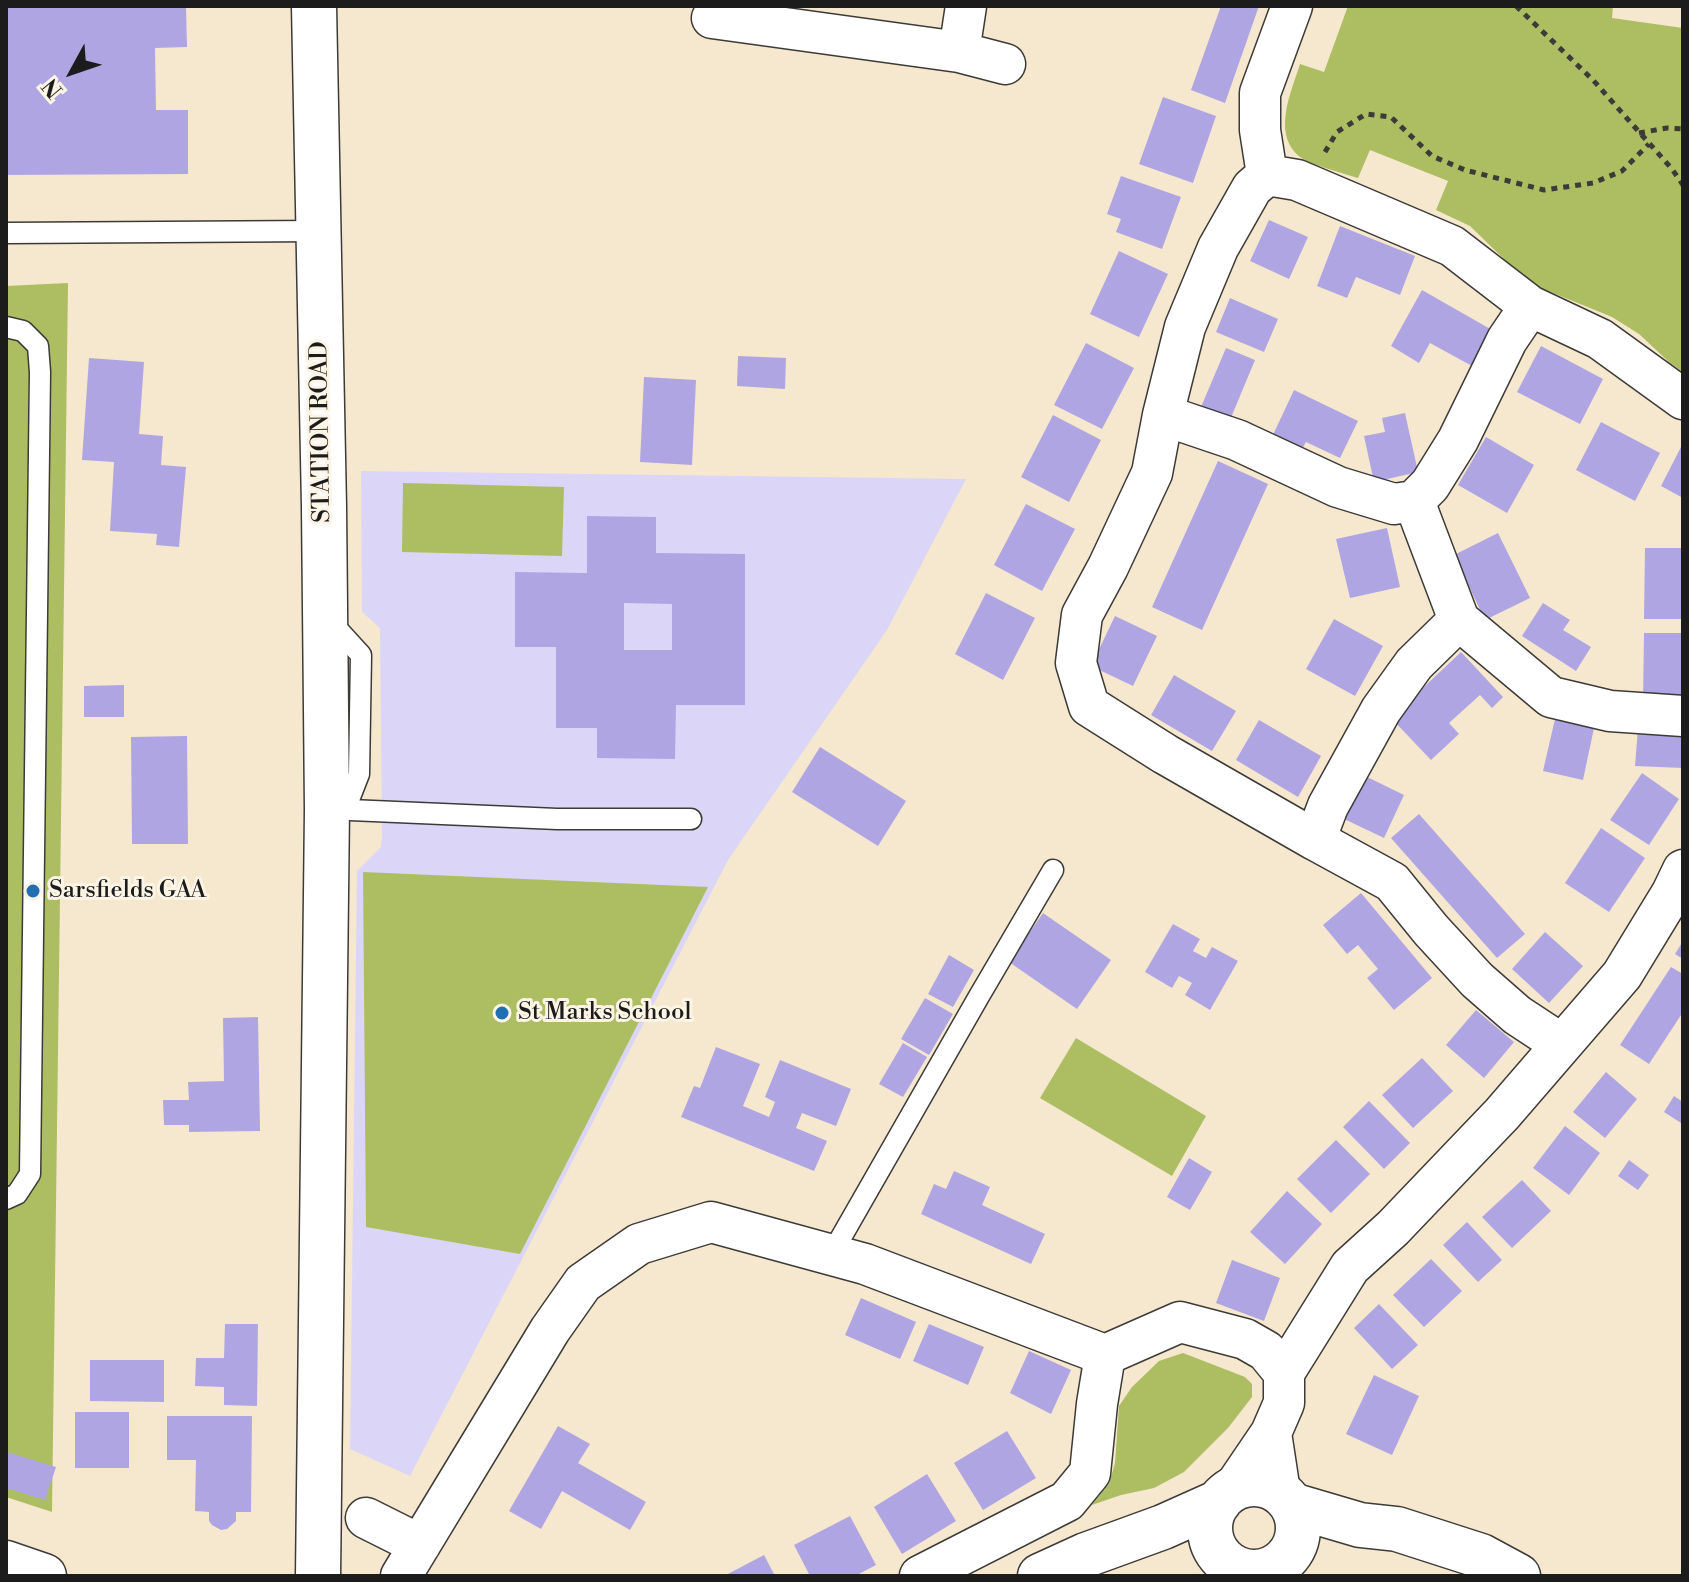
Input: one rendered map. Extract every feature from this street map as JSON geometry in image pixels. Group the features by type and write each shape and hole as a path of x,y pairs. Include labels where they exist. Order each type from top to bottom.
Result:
{"main road":[{"name":"STATION ROAD","path":"314,6 325,616 336,809 325,858 318,1576"},
{"path":"1040,1576 1086,1555 1163,1527 1245,1485 1257,1484 1269,1486 1286,1498 1360,1525 1397,1529 1481,1556 1518,1576"},
{"path":"1226,1495 1213,1512 1211,1537 1250,1564"},
{"path":"1250,1564 1297,1540 1299,1528 1286,1498"},
{"path":"1163,1527 1250,1564 1360,1525"},
{"path":"6,1563 44,1576"}],"street":[{"path":"959,52 966,6"},
{"path":"1267,175 1260,130 1260,93 1292,6"},
{"path":"712,18 959,52 1005,64"},
{"path":"1267,175 1308,184 1452,246 1530,306 1600,339 1683,399"},
{"path":"1267,175 1252,188 1218,248 1185,327 1152,473 1082,615 1076,663 1089,706 1165,754 1392,882 1477,980 1517,1015 1561,1044"},
{"path":"1163,415 1237,440 1338,487 1394,504 1414,501 1430,485 1458,440 1507,340 1530,306"},
{"path":"1414,501 1459,620 1551,697 1610,711 1683,716"},
{"path":"1315,840 1328,806 1381,710 1414,664 1459,620"},
{"path":"1226,1495 1271,1433 1284,1403 1284,1373 1350,1267 1393,1228 1491,1125 1622,975 1683,870"},
{"path":"366,1518 410,1560 550,1330 583,1283 639,1244 711,1222 865,1264 1105,1355 1180,1322 1245,1339 1266,1351 1284,1373"},
{"path":"920,1576 1067,1501 1090,1473 1105,1355"},
{"path":"1271,1433 1286,1498"}],"lane":[{"path":"6,233 319,231"},
{"path":"6,327 23,331 38,346 40,372 30,1174 17,1194 6,1199"},
{"path":"336,809 557,819 691,819"},
{"path":"831,1255 1053,870"}],"path":[{"path":"1516,6 1593,80 1683,185"},
{"path":"1308,184 1337,132 1366,114 1391,117 1432,156 1465,170 1544,190 1593,183 1622,171 1649,144"},
{"path":"1639,133 1667,128 1683,129"}],"shaded area":[{"name":"St Marks School","path":"361,471 966,479 887,630 728,860 410,1476 350,1449 357,871 381,847 382,835 380,628 362,612"}],"green space":[{"path":"1348,6 1613,6 1612,18 1683,28 1683,372 1639,334 1612,317 1536,286 1470,226 1436,210 1448,181 1370,150 1358,178 1303,159 1293,150 1287,139 1286,114 1300,64 1324,72"},
{"name":"Sarsfields GAA","path":"68,283 52,1512 6,1497 6,286"},
{"path":"403,483 564,487 562,556 402,552"},
{"path":"363,872 708,887 520,1254 366,1227"},
{"path":"1076,1038 1206,1116 1172,1176 1040,1098"},
{"path":"1183,1353 1245,1377 1252,1384 1252,1397 1228,1428 1184,1472 1154,1488 1092,1505 1109,1484 1115,1463 1119,1406 1132,1387 1159,1361"}],"building":[{"path":"6,6 186,6 187,47 155,48 156,110 188,110 188,174 6,175"},
{"path":"1221,6 1259,6 1225,103 1191,90"},
{"path":"1163,97 1216,116 1193,183 1139,164"},
{"path":"1121,176 1181,197 1162,249 1116,232 1121,219 1107,214"},
{"path":"1269,220 1308,237 1289,279 1250,261"},
{"path":"1340,226 1415,256 1400,295 1356,277 1347,298 1317,286"},
{"path":"1119,251 1168,274 1139,337 1090,314"},
{"path":"1422,290 1492,330 1472,366 1430,343 1419,363 1391,346"},
{"path":"1230,298 1278,319 1264,352 1216,332"},
{"path":"1086,343 1134,368 1102,429 1054,405"},
{"path":"1541,346 1603,379 1580,424 1517,392"},
{"path":"1226,348 1255,360 1230,420 1201,407"},
{"path":"738,356 786,358 785,389 737,386"},
{"path":"89,358 144,362 139,434 163,436 161,465 186,467 179,547 156,545 157,534 110,531 114,462 82,460"},
{"path":"644,377 696,380 692,465 640,462"},
{"path":"1294,390 1358,421 1340,458 1306,442 1301,451 1272,437"},
{"path":"1405,413 1418,472 1374,482 1364,436 1385,432 1382,418"},
{"path":"1053,415 1101,440 1069,502 1021,477"},
{"path":"1601,422 1660,453 1635,501 1576,470"},
{"path":"1486,437 1534,465 1507,513 1458,485"},
{"path":"1683,443 1683,498 1661,486"},
{"path":"1218,461 1268,484 1202,630 1152,607"},
{"path":"1026,504 1075,529 1042,591 994,565"},
{"path":"587,516 656,517 656,553 745,554 745,705 676,705 675,759 597,758 597,728 556,728 556,647 515,647 515,572 587,573","holes":["624,603 672,604 672,650 624,650"]},
{"path":"1387,528 1400,587 1350,598 1336,539"},
{"path":"1498,533 1530,598 1485,620 1454,555"},
{"path":"1645,548 1683,548 1683,619 1644,619"},
{"path":"986,593 1035,618 1003,680 955,654"},
{"path":"1543,603 1570,620 1563,630 1591,647 1576,671 1522,636"},
{"path":"1115,616 1157,636 1133,686 1091,666"},
{"path":"1334,619 1383,646 1355,696 1306,669"},
{"path":"1644,633 1683,633 1683,703 1643,702"},
{"path":"1461,652 1503,697 1492,708 1480,695 1449,723 1459,734 1431,760 1391,718"},
{"path":"1174,675 1236,711 1212,751 1151,715"},
{"path":"124,685 124,717 84,717 84,686"},
{"path":"1555,719 1594,728 1583,780 1543,771"},
{"path":"1259,720 1321,756 1298,797 1236,760"},
{"path":"1638,728 1683,731 1683,768 1635,766"},
{"path":"187,736 188,844 132,844 131,737"},
{"path":"820,747 906,801 878,846 792,792"},
{"path":"1642,773 1679,799 1649,845 1610,820"},
{"path":"1361,774 1404,795 1384,838 1340,817"},
{"path":"1419,814 1525,934 1497,958 1391,838"},
{"path":"1601,828 1645,858 1609,912 1565,883"},
{"path":"1361,893 1432,978 1394,1010 1367,978 1378,969 1358,945 1347,954 1323,925"},
{"path":"1043,913 1111,960 1077,1009 1009,962"},
{"path":"1173,924 1200,939 1193,951 1206,958 1212,947 1238,961 1210,1010 1185,995 1192,983 1179,976 1172,988 1145,972"},
{"path":"1545,932 1583,966 1549,1003 1512,969"},
{"path":"1683,941 1683,959 1675,954"},
{"path":"949,955 974,970 953,1007 928,994"},
{"path":"1671,967 1683,974 1683,1012 1649,1064 1620,1045"},
{"path":"925,998 953,1014 929,1055 901,1039"},
{"path":"1476,1010 1514,1042 1484,1078 1446,1045"},
{"path":"258,1017 260,1131 189,1132 189,1125 164,1125 163,1100 189,1100 188,1082 224,1081 223,1018"},
{"path":"903,1043 927,1057 903,1097 879,1084"},
{"path":"716,1047 760,1064 743,1106 769,1117 775,1102 765,1097 780,1060 851,1089 836,1126 802,1113 796,1128 827,1141 814,1171 681,1117 694,1086 700,1088"},
{"path":"1422,1058 1453,1091 1413,1128 1382,1095"},
{"path":"1606,1072 1637,1099 1605,1138 1573,1112"},
{"path":"1674,1096 1683,1102 1681,1123 1664,1112"},
{"path":"1369,1101 1410,1143 1384,1169 1343,1127"},
{"path":"1565,1126 1600,1153 1569,1195 1533,1168"},
{"path":"1336,1140 1370,1174 1331,1213 1297,1179"},
{"path":"1189,1158 1212,1172 1190,1210 1167,1197"},
{"path":"1629,1160 1649,1175 1638,1190 1618,1176"},
{"path":"954,1171 990,1187 982,1205 1045,1234 1031,1264 921,1214 934,1184 946,1189"},
{"path":"1522,1180 1551,1211 1512,1248 1482,1217"},
{"path":"1287,1191 1322,1224 1285,1264 1250,1232"},
{"path":"1467,1222 1502,1260 1478,1282 1443,1245"},
{"path":"1431,1259 1462,1291 1424,1327 1393,1295"},
{"path":"1232,1260 1280,1278 1264,1321 1216,1303"},
{"path":"861,1298 916,1322 900,1359 845,1335"},
{"path":"1379,1304 1418,1345 1392,1369 1354,1328"},
{"path":"225,1324 258,1324 257,1406 224,1405 224,1387 195,1386 196,1358 224,1358"},
{"path":"929,1324 984,1347 968,1385 913,1361"},
{"path":"1029,1351 1071,1370 1051,1414 1010,1393"},
{"path":"90,1360 164,1360 164,1402 90,1401"},
{"path":"1374,1375 1419,1396 1392,1455 1346,1434"},
{"path":"75,1412 129,1412 129,1468 75,1468"},
{"path":"167,1416 252,1416 251,1512 236,1512 236,1521 227,1529 221,1530 212,1525 209,1512 195,1511 196,1460 167,1460"},
{"path":"558,1426 590,1444 578,1463 646,1502 630,1530 562,1491 541,1529 509,1511"},
{"path":"1007,1431 1036,1478 983,1510 954,1463"},
{"path":"7,1452 56,1467 45,1500 6,1488"},
{"path":"927,1474 956,1521 902,1554 874,1507"},
{"path":"850,1516 876,1565 855,1576 810,1576 794,1545"},
{"path":"764,1555 775,1576 724,1576"}],"place":[{"name":"Sarsfields GAA","path":"33,891"},
{"name":"St Marks School","path":"502,1013"}]}
